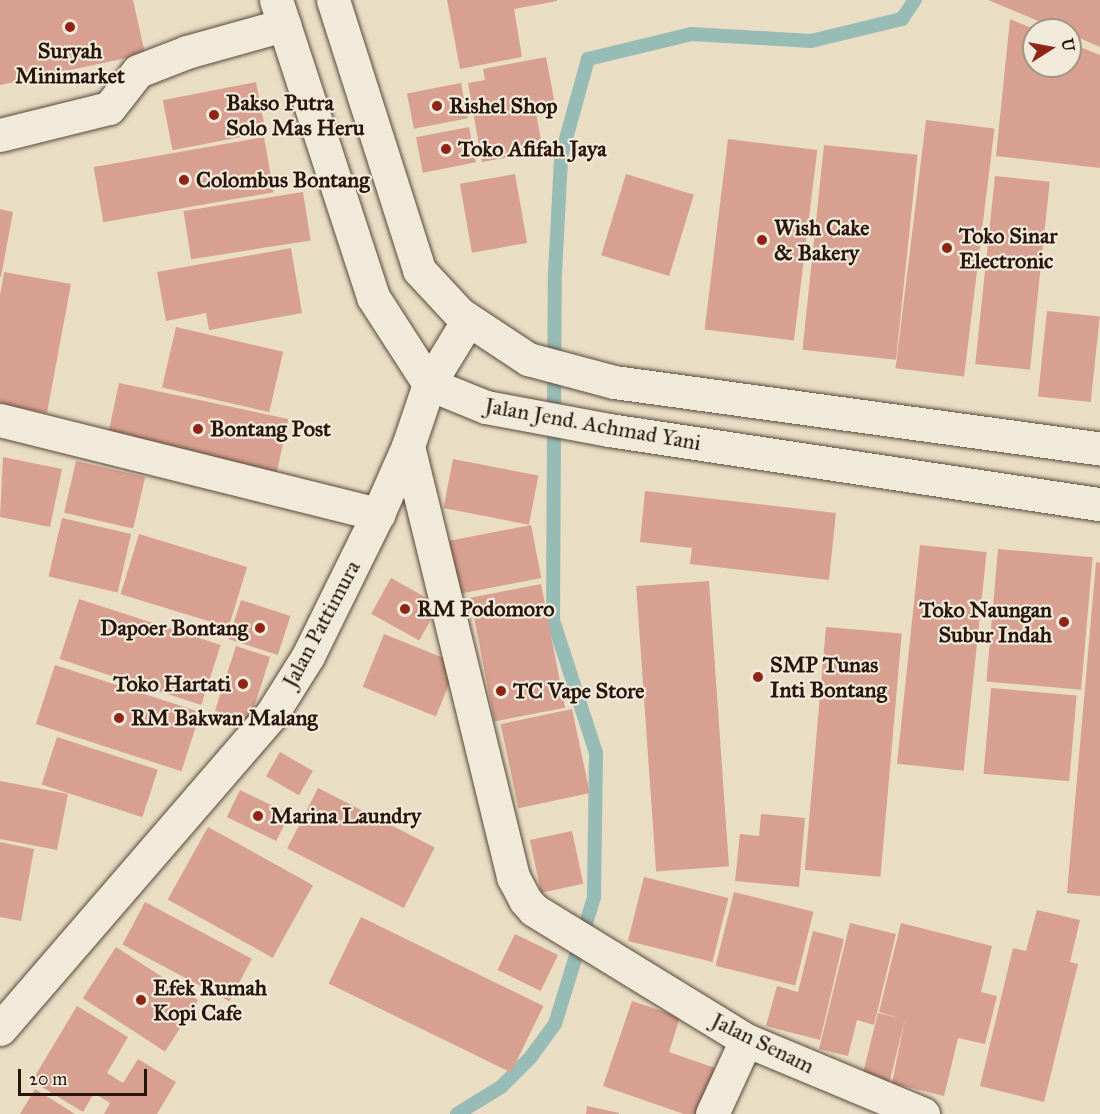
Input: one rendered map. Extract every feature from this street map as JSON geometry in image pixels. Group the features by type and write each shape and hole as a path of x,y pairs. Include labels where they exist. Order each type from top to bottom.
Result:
{"street":[{"name":"Jalan Jend. Achmad Yani","path":"333,0 419,270 468,320 528,359 614,382 1100,449"},
{"path":"0,135 109,108 138,71 280,13 373,297 429,384"},
{"name":"Jalan Pattimura","path":"0,1029 271,715 308,656 378,514 408,447 429,384 468,320"},
{"name":"Jalan Jend. Achmad Yani","path":"429,384 486,407 609,430 1100,504"},
{"path":"0,420 378,514"},
{"name":"Jalan Senam","path":"408,447 513,877 534,910 746,1040 923,1114"},
{"path":"712,1114 746,1040"}],"building":[{"name":"Suryah Minimarket","path":"0,0 133,0 145,54 0,85"},
{"path":"447,0 557,1 514,9 522,57 460,69"},
{"path":"988,0 1100,0 1100,47 1082,39 1082,18 1031,18"},
{"path":"1010,19 1022,24 1022,78 1082,78 1082,48 1100,55 1100,168 996,156"},
{"path":"546,57 555,104 535,107 543,151 482,162 468,83 485,80 483,69"},
{"name":"Bakso Putra Solo Mas Heru","path":"256,82 266,132 172,150 163,100"},
{"name":"Rishel Shop","path":"461,83 468,118 414,129 407,93"},
{"name":"Toko Sinar Electronic","path":"926,120 994,128 964,377 896,368"},
{"name":"Toko Afifah Jaya","path":"469,127 476,162 423,173 416,137"},
{"name":"Colombus Bontang","path":"264,137 274,192 103,222 94,167"},
{"name":"Wish Cake & Bakery","path":"728,139 817,150 794,341 705,330"},
{"path":"824,145 917,155 896,360 802,350"},
{"path":"515,174 527,243 472,253 460,184"},
{"path":"626,174 694,195 669,276 601,255"},
{"path":"995,176 1050,182 1030,370 975,364"},
{"path":"303,192 311,240 191,259 183,211"},
{"path":"0,209 13,212 1,277 0,277"},
{"path":"291,248 302,313 209,330 206,313 166,321 157,272"},
{"path":"4,272 71,284 47,413 0,404 0,296"},
{"path":"1047,311 1100,317 1091,402 1038,397"},
{"path":"176,327 283,352 269,412 162,387"},
{"name":"Bontang Post","path":"119,383 288,419 276,475 107,439"},
{"path":"3,457 62,469 50,527 0,517"},
{"path":"453,459 538,476 529,525 443,508"},
{"path":"76,461 145,477 133,529 64,513"},
{"path":"645,491 836,513 829,580 690,564 692,548 640,542"},
{"path":"62,518 131,534 118,592 49,576"},
{"path":"531,525 541,578 460,594 450,541"},
{"path":"139,534 247,567 229,627 121,594"},
{"path":"920,545 987,552 964,771 897,764"},
{"path":"998,549 1093,557 1081,690 986,681"},
{"path":"1096,562 1100,563 1100,896 1067,893"},
{"name":"RM Podomoro","path":"391,578 439,605 419,641 371,614"},
{"path":"709,581 729,866 656,871 636,586"},
{"path":"541,584 565,708 494,721 470,598"},
{"path":"79,599 221,645 201,705 60,659"},
{"name":"Dapoer Bontang","path":"241,600 290,616 278,655 228,639"},
{"path":"826,627 902,634 880,877 805,870"},
{"path":"384,634 457,664 436,716 363,687"},
{"name":"Toko Hartati","path":"236,646 270,657 249,722 215,711"},
{"name":"RM Bakwan Malang","path":"55,665 201,712 181,771 36,724"},
{"path":"991,688 1077,695 1069,781 984,774"},
{"path":"572,709 590,793 518,808 501,724"},
{"path":"57,737 158,770 142,817 42,785"},
{"path":"280,752 313,771 299,795 266,776"},
{"path":"0,781 68,794 57,850 0,839"},
{"path":"318,788 435,847 404,908 287,849"},
{"name":"Marina Laundry","path":"240,790 289,814 276,841 227,817"},
{"path":"761,814 805,818 799,887 735,881 740,834 759,836"},
{"path":"208,827 313,885 273,958 168,900"},
{"path":"572,831 583,884 541,893 530,840"},
{"path":"0,842 34,849 21,921 0,917"},
{"path":"644,877 728,898 712,962 628,941"},
{"path":"734,892 814,912 795,986 716,966"},
{"path":"145,902 252,959 229,1001 122,944"},
{"path":"1037,910 1080,920 1070,962 1078,964 1044,1102 980,1086 1013,948 1026,951"},
{"path":"361,917 543,1006 511,1073 329,984"},
{"path":"850,923 896,934 874,1025 857,1020 848,1056 819,1049"},
{"path":"901,923 992,946 981,992 997,996 985,1044 958,1038 944,1096 892,1083 905,1019 889,1084 862,1077 878,1013 899,1018 879,1012"},
{"path":"813,931 844,939 820,1040 766,1026 777,986 798,992"},
{"path":"515,934 558,955 541,991 497,970"},
{"name":"Efek Rumah Kopi Cafe","path":"116,947 198,1000 165,1052 83,998"},
{"path":"632,1001 680,1017 669,1052 715,1068 699,1114 684,1114 603,1086"},
{"path":"77,1006 128,1037 107,1073 123,1083 138,1059 176,1082 157,1114 104,1114 110,1103 94,1093 83,1112 32,1081"},
{"path":"35,1089 75,1114 20,1114"},
{"path":"587,1106 619,1113 619,1114 586,1114"}],"waterway":[{"path":"457,1114 501,1087 530,1058 555,1024 594,897 596,753 553,620 555,273 561,157 588,59 691,34 811,41 902,19 915,0"}],"place":[{"name":"Suryah Minimarket","path":"70,27"},
{"name":"Rishel Shop","path":"437,106"},
{"name":"Bakso Putra Solo Mas Heru","path":"214,115"},
{"name":"Toko Afifah Jaya","path":"446,149"},
{"name":"Colombus Bontang","path":"184,180"},
{"name":"Wish Cake & Bakery","path":"762,240"},
{"name":"Toko Sinar Electronic","path":"947,248"},
{"name":"Bontang Post","path":"198,429"},
{"name":"RM Podomoro","path":"405,609"},
{"name":"Toko Naungan Subur Indah","path":"1064,622"},
{"name":"Dapoer Bontang","path":"260,628"},
{"name":"SMP Tunas Inti Bontang","path":"758,677"},
{"name":"Toko Hartati","path":"243,684"},
{"name":"TC Vape Store","path":"501,691"},
{"name":"RM Bakwan Malang","path":"119,718"},
{"name":"Marina Laundry","path":"258,816"},
{"name":"Efek Rumah Kopi Cafe","path":"141,1000"}]}
